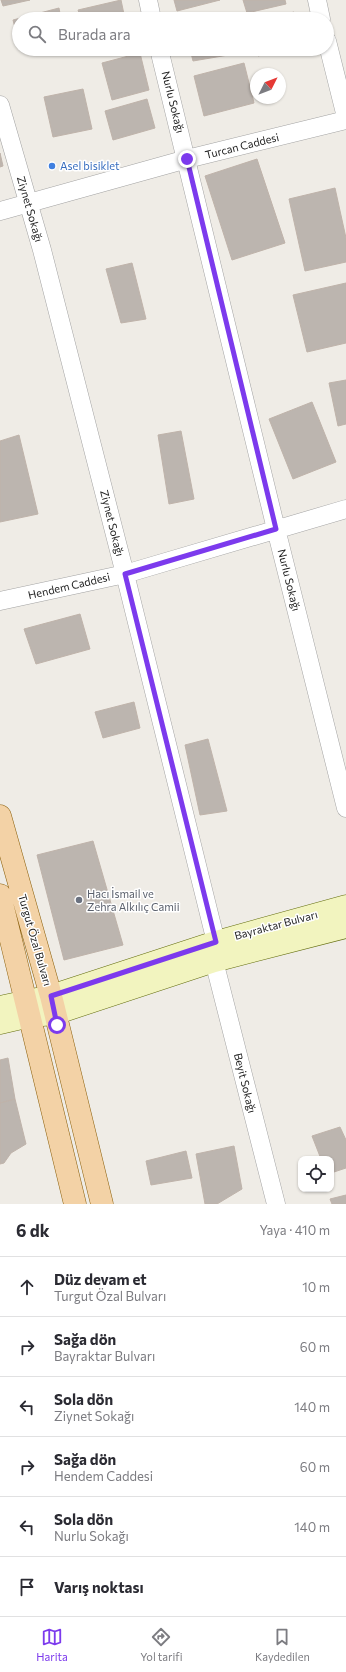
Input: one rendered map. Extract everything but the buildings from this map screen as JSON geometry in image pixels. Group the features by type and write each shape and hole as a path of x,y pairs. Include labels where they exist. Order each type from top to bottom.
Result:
{"main road":[{"name":"Turgut Özal Bulvarı","path":"0,816 53,1005 102,1204"},
{"name":"Turgut Özal Bulvarı","path":"0,895 75,1204"}],"street":[{"path":"148,0 151,12"},
{"path":"317,0 320,12"},
{"name":"Nurlu Sokağı","path":"162,56 276,529 346,808"},
{"path":"331,56 346,118"},
{"name":"Ziynet Sokağı","path":"0,105 42,250 125,574 215,952"},
{"name":"Turcan Caddesi","path":"0,211 187,159 346,118"},
{"name":"Hendem Caddesi","path":"0,601 125,574 346,509"},
{"name":"Bayraktar Bulvarı","path":"0,1007 28,1008 53,1005 215,952 346,906"},
{"name":"Bayraktar Bulvarı","path":"215,952 346,927"},
{"name":"Beyit Sokağı","path":"215,952 276,1204"},
{"name":"Bayraktar Bulvarı","path":"0,1024 28,1008"}],"place":[{"name":"Asel bisiklet","path":"52,166"},
{"name":"Hacı İsmail ve Zehra Alkılıç Camii","path":"79,900"}],"route":[{"path":"57,1025 51,996 216,942 125,574 276,529 187,159"}]}
